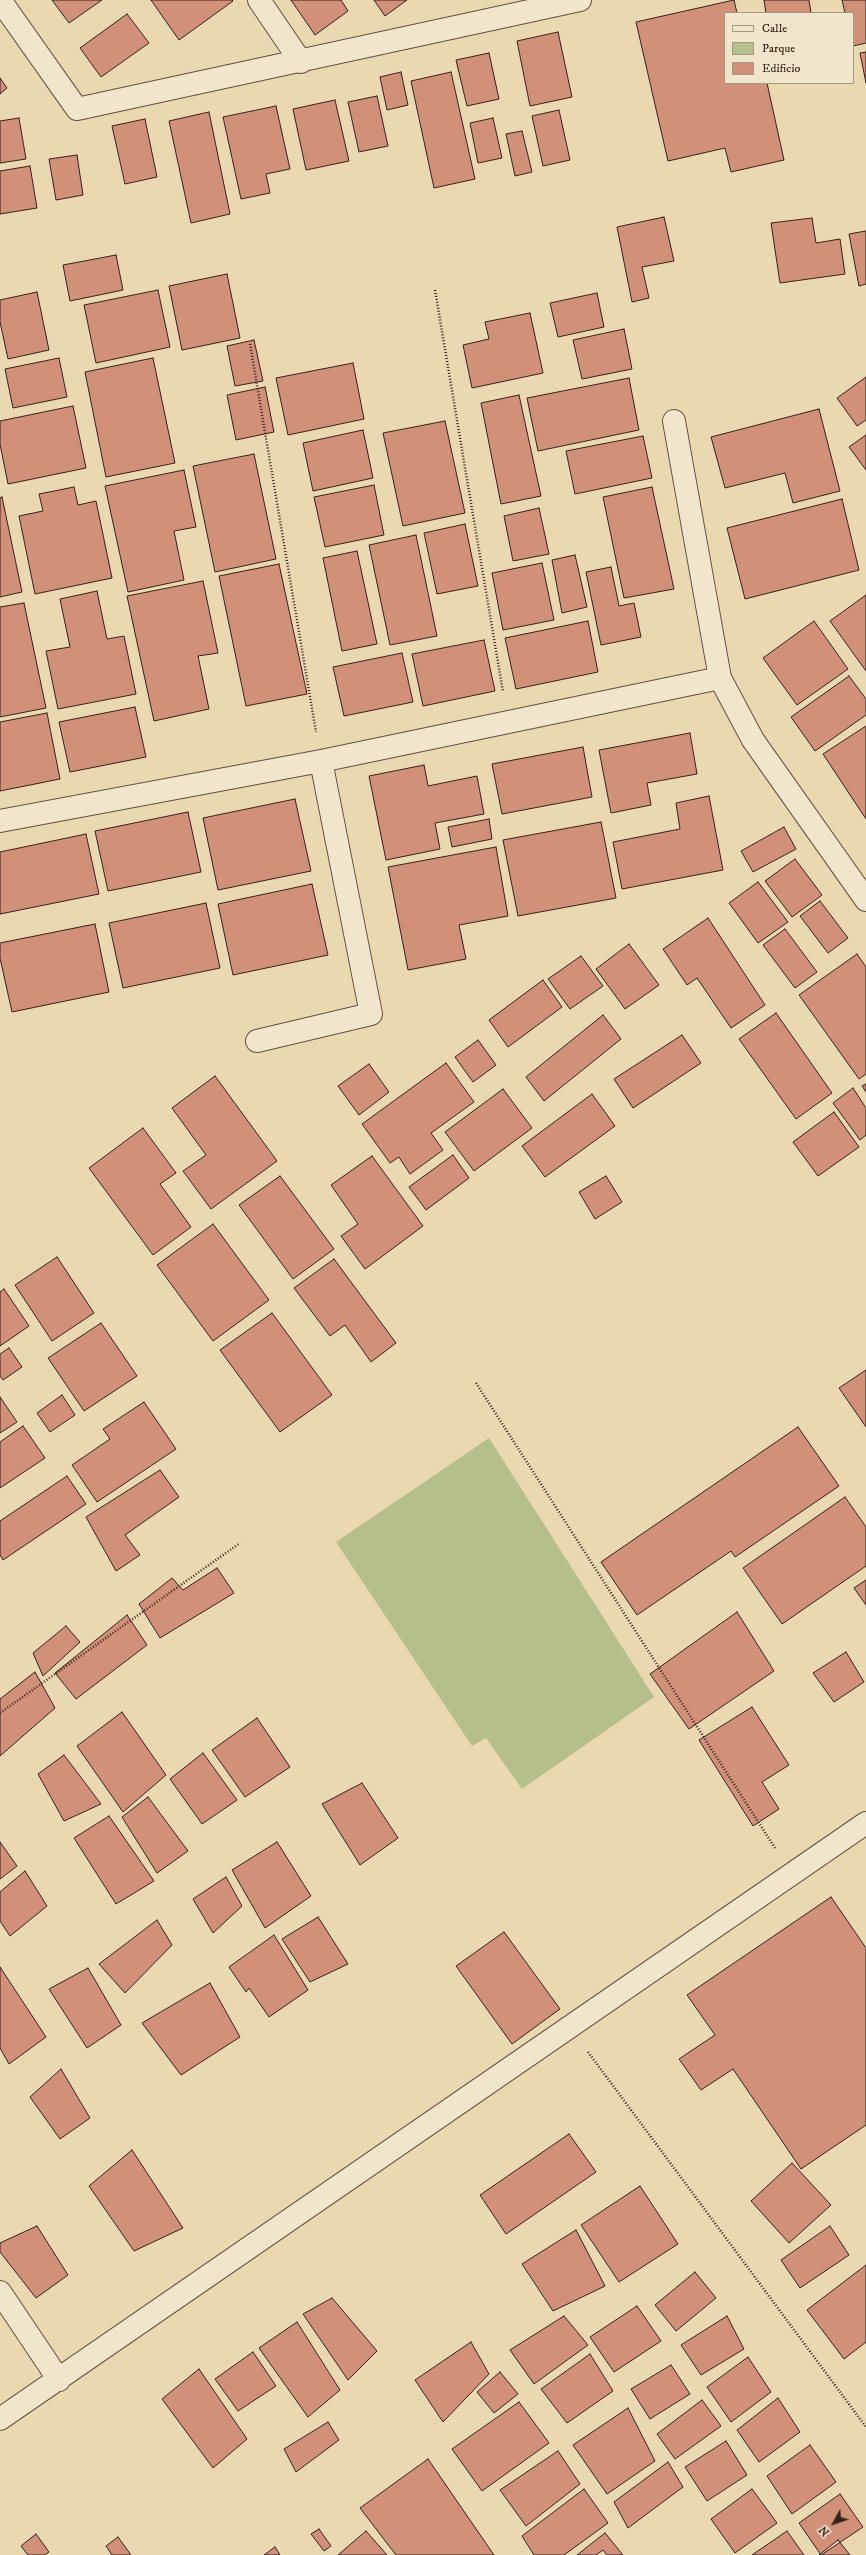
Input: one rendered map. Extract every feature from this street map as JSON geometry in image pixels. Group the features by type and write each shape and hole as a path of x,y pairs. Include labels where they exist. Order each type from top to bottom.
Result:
{"street":[{"path":"0,0 77,109 301,62 503,8 580,0"},
{"path":"259,0 301,62"},
{"path":"674,421 720,678 753,740 866,900"},
{"path":"0,821 321,761 720,678"},
{"path":"257,1040 371,1014 321,761"},
{"path":"0,2419 59,2380 866,1823"},
{"path":"0,2292 59,2380"}],"path":[{"path":"435,290 508,722"},
{"path":"250,344 321,761"},
{"path":"476,1383 792,1874"},
{"path":"0,1713 240,1543"},
{"path":"570,2027 866,2427"}],"green space":[{"path":"489,1438 654,1697 522,1789 486,1738 472,1746 336,1542"}],"building":[{"path":"52,0 102,0 69,23"},
{"path":"151,0 232,0 233,1 179,40"},
{"path":"291,0 341,0 348,11 315,35"},
{"path":"374,0 407,0 385,16"},
{"path":"734,0 737,12 724,12 724,84 767,84 784,160 731,172 725,148 668,161 636,22"},
{"path":"764,0 809,0 811,12 766,12"},
{"path":"842,0 866,0 866,43 854,46 854,12 845,12"},
{"path":"127,14 149,43 101,77 80,48"},
{"path":"558,32 572,97 530,106 517,41"},
{"path":"866,52 866,83 860,53"},
{"path":"489,53 499,99 467,106 456,60"},
{"path":"401,72 408,105 387,110 380,77"},
{"path":"451,72 475,179 434,188 411,81"},
{"path":"0,78 7,88 0,94"},
{"path":"377,96 388,146 359,152 348,102"},
{"path":"335,100 349,161 306,170 293,109"},
{"path":"276,106 290,169 266,174 270,193 241,199 223,117"},
{"path":"559,110 570,160 543,166 532,116"},
{"path":"209,112 230,214 191,223 169,121"},
{"path":"19,118 26,159 0,163 0,121"},
{"path":"493,118 502,158 478,163 470,123"},
{"path":"145,119 157,177 125,184 112,126"},
{"path":"522,131 532,172 515,176 506,134"},
{"path":"77,155 83,195 56,200 49,159"},
{"path":"30,166 37,208 0,214 0,171"},
{"path":"664,217 674,261 642,267 649,298 632,302 617,227"},
{"path":"812,218 816,243 840,239 845,274 780,283 771,223"},
{"path":"866,231 866,284 859,286 849,234"},
{"path":"116,255 123,290 70,301 63,265"},
{"path":"227,274 240,338 182,350 169,286"},
{"path":"158,290 170,347 96,363 84,305"},
{"path":"37,292 49,350 8,359 0,322 0,300"},
{"path":"597,293 604,327 558,337 550,303"},
{"path":"530,313 543,373 472,388 463,345 489,339 485,322"},
{"path":"624,329 632,369 582,379 573,340"},
{"path":"254,340 263,381 235,386 227,346"},
{"path":"59,358 67,397 13,408 5,369"},
{"path":"153,358 175,463 106,477 85,372"},
{"path":"353,363 364,419 288,435 276,378"},
{"path":"866,377 866,420 857,426 837,398"},
{"path":"629,378 639,430 538,451 527,398"},
{"path":"265,387 274,432 236,440 227,395"},
{"path":"519,395 541,496 501,504 481,403"},
{"path":"73,406 86,468 8,484 0,444 0,421"},
{"path":"819,409 840,491 793,503 785,473 725,488 711,437"},
{"path":"445,421 465,513 403,526 383,433"},
{"path":"363,430 373,478 313,491 303,443"},
{"path":"866,435 866,470 849,447"},
{"path":"643,436 652,478 575,494 566,451"},
{"path":"254,454 276,559 215,572 193,466"},
{"path":"184,470 196,527 174,531 184,580 128,592 105,486"},
{"path":"374,485 384,535 325,547 314,497"},
{"path":"74,487 78,505 96,501 112,578 35,594 19,516 43,511 39,494"},
{"path":"652,487 674,589 624,598 603,497"},
{"path":"2,497 22,592 0,597 0,498"},
{"path":"842,499 859,570 745,599 727,528"},
{"path":"539,508 549,554 513,561 504,516"},
{"path":"465,524 478,586 437,594 424,533"},
{"path":"416,535 437,636 390,645 369,545"},
{"path":"357,551 377,644 342,651 323,558"},
{"path":"575,555 587,607 562,613 552,560"},
{"path":"542,563 554,620 503,630 492,573"},
{"path":"279,564 307,694 246,706 219,576"},
{"path":"611,567 619,606 634,603 641,637 601,645 586,572"},
{"path":"203,581 218,653 198,656 209,709 154,721 127,596"},
{"path":"97,591 107,639 124,636 136,694 58,709 46,651 70,647 60,599"},
{"path":"866,595 866,671 830,621"},
{"path":"24,603 46,708 0,717 0,607"},
{"path":"588,621 598,672 516,689 505,638"},
{"path":"814,621 848,669 797,705 763,658"},
{"path":"484,640 495,691 423,706 412,654"},
{"path":"402,653 413,702 344,716 333,667"},
{"path":"849,676 866,699 866,715 815,751 791,717"},
{"path":"135,707 146,757 70,772 59,722"},
{"path":"47,713 60,779 0,791 0,722"},
{"path":"866,726 866,819 823,754"},
{"path":"690,733 697,774 647,783 651,805 611,813 599,750"},
{"path":"583,747 592,797 502,814 492,764"},
{"path":"424,765 428,786 477,776 484,814 435,823 440,849 386,860 369,776"},
{"path":"709,796 723,870 622,889 613,842 680,829 676,803"},
{"path":"295,799 311,871 218,890 203,818"},
{"path":"188,812 201,872 108,891 95,831"},
{"path":"489,819 492,839 452,847 448,827"},
{"path":"601,822 616,898 518,916 503,840"},
{"path":"784,827 796,849 753,872 741,851"},
{"path":"86,834 99,894 0,914 0,852"},
{"path":"496,847 508,916 459,925 466,959 408,970 388,867"},
{"path":"795,859 822,895 792,917 765,881"},
{"path":"758,882 788,922 758,943 729,903"},
{"path":"312,884 328,955 233,975 218,904"},
{"path":"820,901 848,938 828,953 800,916"},
{"path":"206,903 220,968 123,988 109,923"},
{"path":"708,918 765,1005 731,1028 697,978 687,985 663,949"},
{"path":"95,924 109,992 12,1012 0,958 0,943"},
{"path":"785,929 817,972 795,988 763,945"},
{"path":"629,944 659,985 625,1009 596,969"},
{"path":"857,954 866,967 866,1074 859,1079 799,995"},
{"path":"581,956 603,986 570,1009 548,979"},
{"path":"543,980 562,1007 508,1047 489,1020"},
{"path":"776,1013 832,1093 796,1119 739,1039"},
{"path":"603,1015 621,1039 544,1101 526,1077"},
{"path":"682,1035 701,1063 633,1108 614,1079"},
{"path":"478,1040 496,1065 473,1082 455,1057"},
{"path":"446,1063 474,1102 431,1133 443,1150 410,1174 399,1157 390,1163 362,1124"},
{"path":"369,1064 389,1092 359,1115 338,1086"},
{"path":"215,1076 277,1161 211,1209 183,1171 206,1155 172,1108"},
{"path":"866,1084 866,1092 862,1086"},
{"path":"853,1088 866,1108 866,1135 860,1140 833,1103"},
{"path":"503,1089 532,1128 474,1171 445,1132"},
{"path":"592,1094 615,1126 545,1177 522,1146"},
{"path":"834,1112 859,1147 818,1176 793,1142"},
{"path":"143,1128 176,1173 160,1184 191,1227 153,1255 89,1168"},
{"path":"453,1155 469,1178 426,1210 409,1187"},
{"path":"372,1156 423,1226 365,1269 341,1236 358,1224 331,1185"},
{"path":"280,1176 334,1249 293,1279 239,1205"},
{"path":"606,1176 622,1202 595,1219 579,1192"},
{"path":"213,1224 269,1300 213,1341 157,1265"},
{"path":"57,1257 94,1313 52,1341 15,1285"},
{"path":"334,1259 396,1343 371,1362 345,1325 330,1336 294,1288"},
{"path":"4,1289 29,1326 0,1346 0,1292"},
{"path":"272,1313 332,1395 280,1432 220,1350"},
{"path":"101,1323 137,1376 84,1411 48,1358"},
{"path":"9,1348 22,1367 3,1380 0,1376 0,1354"},
{"path":"866,1370 866,1427 839,1388"},
{"path":"62,1395 75,1415 50,1432 37,1413"},
{"path":"0,1397 17,1422 0,1433"},
{"path":"144,1402 176,1449 97,1502 72,1465 110,1439 103,1429"},
{"path":"23,1426 45,1458 0,1488 0,1442"},
{"path":"798,1427 839,1486 735,1557 731,1551 637,1615 601,1562"},
{"path":"160,1470 179,1497 125,1535 140,1555 116,1571 86,1517"},
{"path":"67,1476 86,1504 3,1560 0,1555 0,1521"},
{"path":"845,1497 866,1527 866,1566 782,1624 743,1568"},
{"path":"217,1568 234,1593 160,1638 139,1604 172,1578 183,1590"},
{"path":"866,1580 866,1605 854,1588"},
{"path":"737,1612 774,1671 689,1729 650,1674"},
{"path":"127,1615 147,1645 76,1699 55,1673"},
{"path":"66,1626 80,1642 43,1676 33,1653"},
{"path":"846,1652 864,1682 834,1702 813,1673"},
{"path":"35,1672 55,1708 0,1756 0,1699"},
{"path":"752,1707 789,1765 762,1782 779,1809 753,1826 699,1740"},
{"path":"122,1712 166,1775 123,1812 77,1746"},
{"path":"257,1718 290,1767 245,1797 212,1750"},
{"path":"203,1753 237,1800 202,1824 170,1779"},
{"path":"64,1755 101,1804 64,1821 38,1774"},
{"path":"362,1783 398,1838 360,1865 322,1804"},
{"path":"148,1797 188,1851 157,1873 122,1817"},
{"path":"109,1816 154,1881 116,1904 74,1838"},
{"path":"0,1842 17,1866 0,1879"},
{"path":"277,1842 311,1896 265,1928 232,1870"},
{"path":"25,1871 47,1906 10,1936 0,1921 0,1892"},
{"path":"226,1877 242,1906 213,1933 193,1899"},
{"path":"831,1897 866,1948 866,2125 801,2169 733,2069 701,2090 679,2059 715,2035 687,1995"},
{"path":"318,1917 348,1964 310,1982 282,1939"},
{"path":"157,1920 172,1945 125,1993 99,1964"},
{"path":"504,1932 560,2009 512,2044 456,1966"},
{"path":"274,1935 308,1990 269,2017 249,1988 246,1992 229,1967"},
{"path":"0,1967 46,2037 9,2064 0,2048"},
{"path":"88,1968 121,2025 87,2048 49,1989"},
{"path":"210,1983 240,2037 181,2075 142,2023"},
{"path":"61,2069 90,2118 60,2139 30,2097"},
{"path":"569,2134 596,2172 506,2234 480,2195"},
{"path":"132,2150 183,2228 134,2251 89,2186"},
{"path":"792,2163 831,2205 789,2243 751,2201"},
{"path":"640,2186 678,2244 619,2282 581,2225"},
{"path":"37,2226 68,2275 36,2298 0,2252 0,2243"},
{"path":"830,2226 849,2255 800,2288 781,2260"},
{"path":"576,2230 605,2286 553,2311 522,2264"},
{"path":"866,2265 866,2342 844,2359 807,2310"},
{"path":"695,2272 716,2298 676,2331 655,2305"},
{"path":"332,2298 377,2351 348,2380 303,2314"},
{"path":"637,2306 661,2341 614,2372 590,2337"},
{"path":"564,2316 588,2345 534,2384 510,2350"},
{"path":"727,2316 744,2349 701,2375 681,2345"},
{"path":"297,2322 340,2390 308,2417 259,2348"},
{"path":"471,2342 489,2374 443,2422 415,2380"},
{"path":"253,2352 276,2386 238,2411 215,2379"},
{"path":"590,2354 613,2391 567,2423 541,2389"},
{"path":"748,2357 771,2392 731,2422 707,2387"},
{"path":"671,2365 690,2394 650,2419 631,2389"},
{"path":"199,2369 247,2439 213,2468 162,2399"},
{"path":"500,2372 518,2394 494,2413 477,2392"},
{"path":"778,2398 800,2432 759,2462 737,2430"},
{"path":"702,2400 721,2426 675,2459 657,2434"},
{"path":"519,2402 549,2443 482,2491 452,2449"},
{"path":"628,2408 655,2461 607,2494 573,2445"},
{"path":"328,2422 339,2440 296,2472 284,2449"},
{"path":"726,2441 747,2475 707,2501 685,2467"},
{"path":"810,2445 836,2482 792,2514 767,2476"},
{"path":"558,2451 580,2484 526,2526 500,2490"},
{"path":"428,2459 494,2555 396,2555 360,2508"},
{"path":"668,2462 683,2487 628,2528 614,2502"},
{"path":"584,2489 608,2523 564,2555 534,2555 522,2536"},
{"path":"752,2489 777,2523 735,2553 711,2519"},
{"path":"840,2494 863,2527 821,2555 799,2523"},
{"path":"319,2529 331,2546 324,2551 311,2534"},
{"path":"366,2531 387,2555 338,2555"},
{"path":"787,2531 804,2555 752,2555"},
{"path":"605,2533 623,2555 607,2555 603,2550 596,2555 577,2555"},
{"path":"36,2534 49,2552 45,2555 28,2555 21,2546"},
{"path":"118,2537 131,2555 112,2555 106,2546"},
{"path":"838,2540 850,2555 819,2555"},
{"path":"275,2547 280,2555 264,2555"}]}
